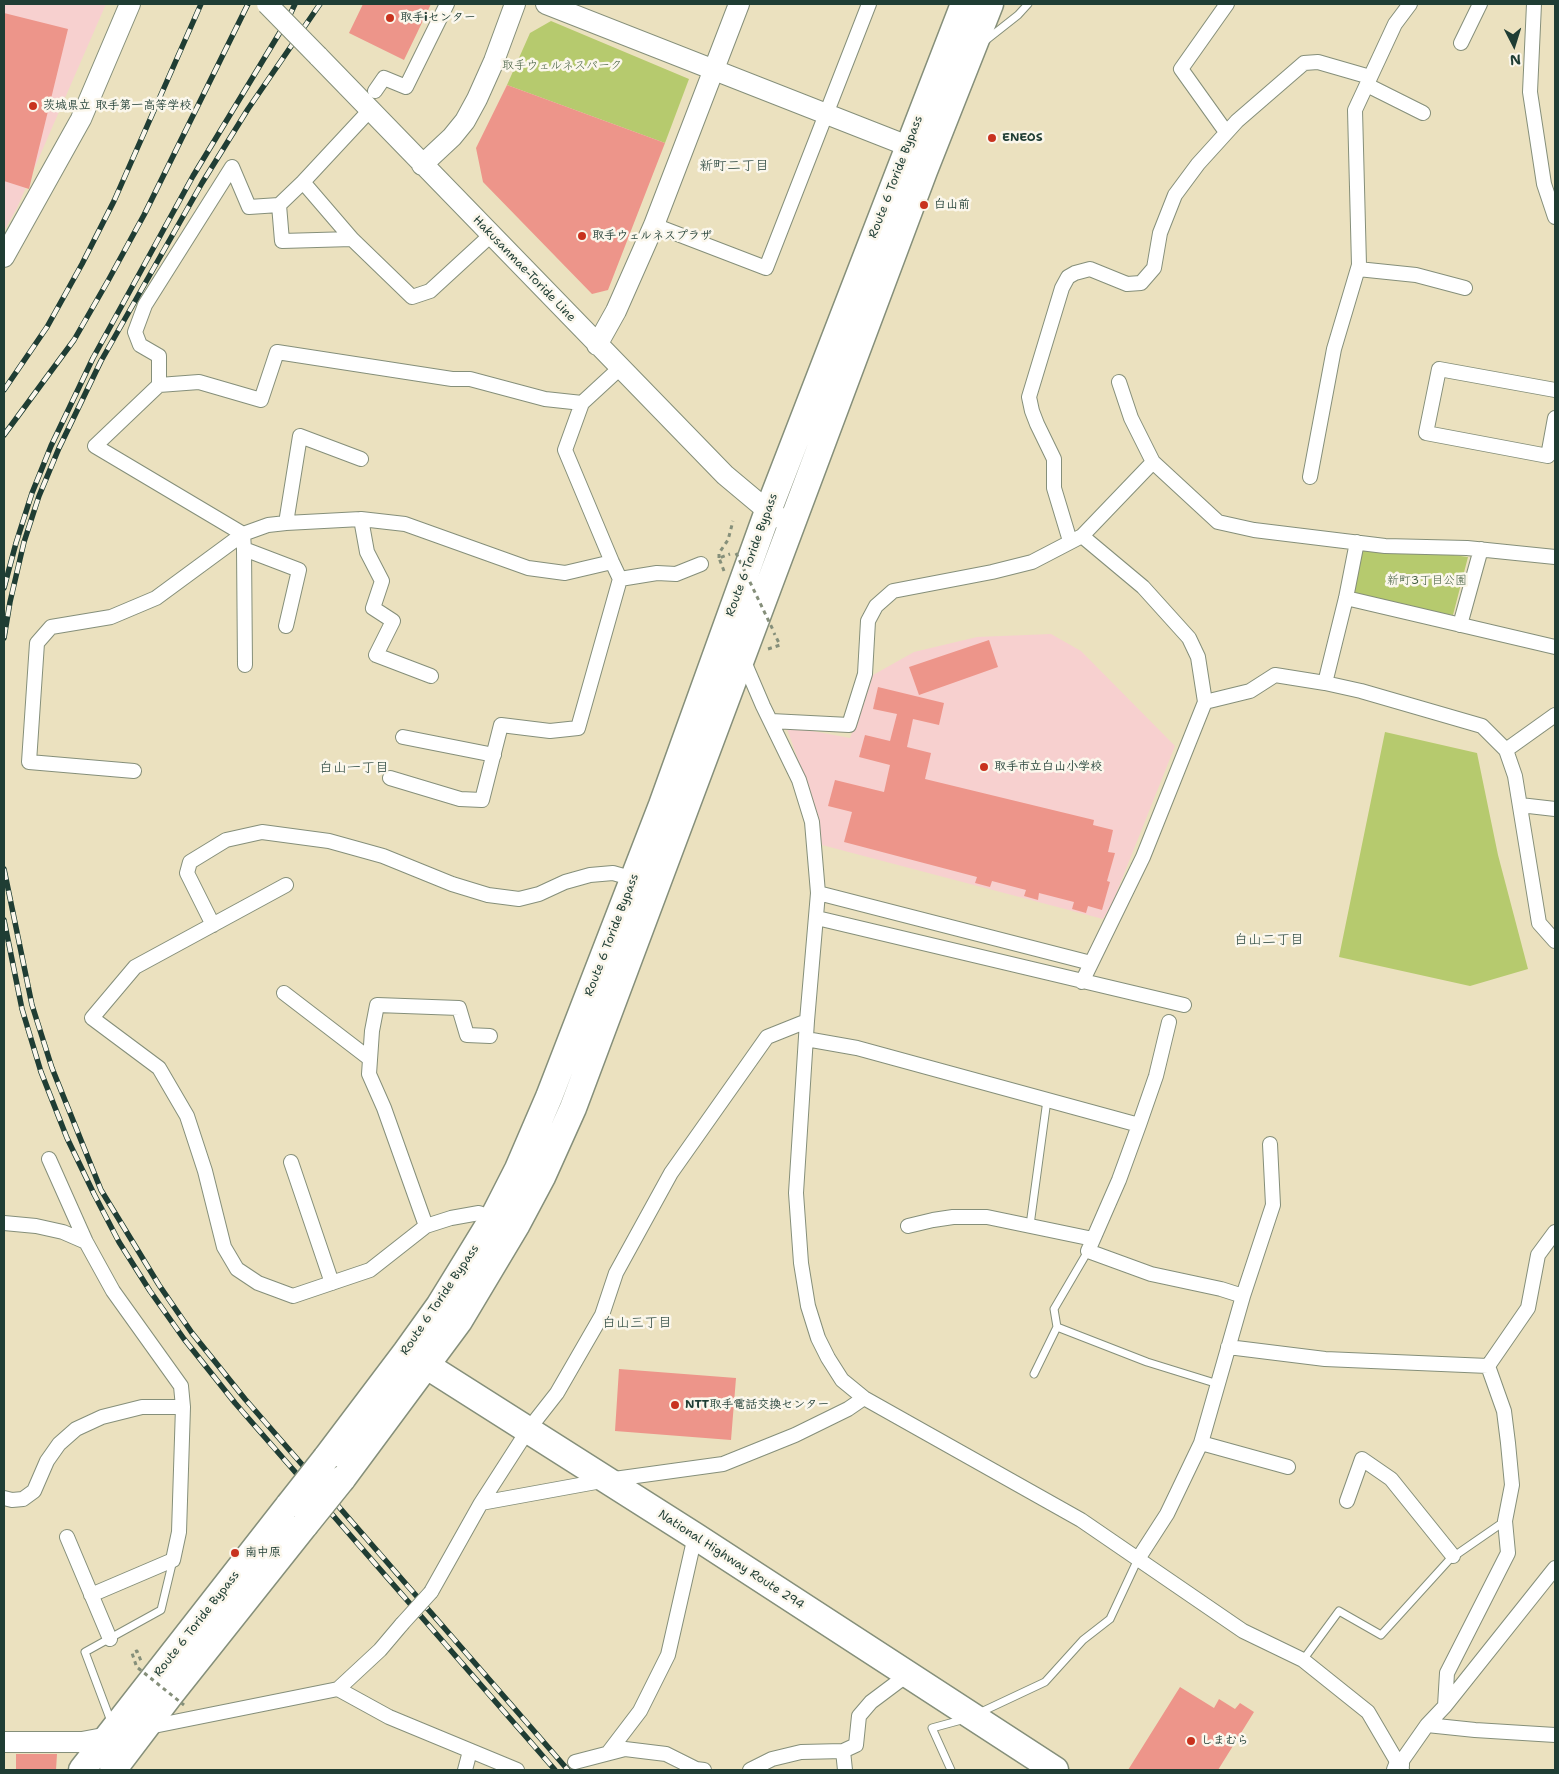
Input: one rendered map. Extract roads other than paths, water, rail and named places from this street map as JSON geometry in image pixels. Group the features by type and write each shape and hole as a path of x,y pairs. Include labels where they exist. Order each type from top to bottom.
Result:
{"highway":[{"name":"Route 6 Toride Bypass","path":"113,1770 342,1479 416,1359 438,1306 493,1218 518,1169 549,1097 634,879 768,512 964,4"},
{"name":"Route 6 Toride Bypass","path":"82,1770 326,1458 416,1359 459,1321 517,1224 542,1177 573,1108 924,170 990,4"},
{"name":"National Highway Route 294","path":"416,1359 695,1536 1055,1770"}],"street":[{"path":"4,257 81,119 130,4"},
{"name":"Hakusanmae-Toride Line","path":"267,4 725,476 768,512 791,524"},
{"path":"375,91 384,78 406,87 447,4"},
{"path":"422,165 452,137 465,121 494,61 515,4"},
{"path":"546,4 908,146"},
{"path":"597,345 616,310 654,224 739,4"},
{"path":"654,224 766,268 869,4"},
{"path":"1226,132 1181,69 1227,4"},
{"path":"1310,477 1334,349 1358,269 1355,110 1395,24 1410,4"},
{"path":"1461,43 1480,4"},
{"path":"1534,4 1530,92 1544,184 1555,217"},
{"path":"1082,982 1143,856 1205,702 1198,657 1189,638 1143,587 1076,539 1054,488 1054,459 1032,411 1029,397 1062,288 1068,277 1074,273 1090,269 1126,284 1141,283 1154,268 1160,233 1176,195 1198,164 1226,132 1304,63 1318,62 1369,82 1423,113"},
{"path":"159,385 159,356 140,345 135,332 145,305 232,167 249,207 279,205 370,110"},
{"path":"303,182 352,239 412,297 430,291 491,235"},
{"path":"279,205 282,241 352,239"},
{"path":"1358,269 1416,275 1465,288"},
{"path":"243,534 95,446 159,385 199,382 261,400 277,352 452,379 470,379 545,400 582,403"},
{"path":"390,778 460,799 482,800 501,725 550,732 578,728 620,579 565,450 582,403 620,368"},
{"path":"1555,390 1439,369 1426,433 1548,456 1555,418"},
{"path":"1119,382 1131,418 1153,462 1218,522 1254,530 1385,546 1480,549 1555,557"},
{"path":"286,523 300,436 361,459"},
{"path":"771,722 849,725 865,674 868,621 876,606 893,591 992,572 1032,562 1076,539 1153,462"},
{"path":"134,771 29,762 38,643 51,627 111,617 156,598 243,534 268,525 361,519 405,524 528,568 565,573 612,562"},
{"path":"361,519 368,552 382,581 373,608 393,621 376,654 431,676"},
{"path":"243,534 245,666"},
{"path":"1325,683 1346,598 1357,542"},
{"path":"244,549 298,570 286,626"},
{"path":"1460,625 1480,549"},
{"path":"620,579 657,573 676,574 700,564"},
{"path":"1346,598 1555,647"},
{"path":"742,657 799,780 812,822 818,893 807,1021 796,1193 801,1263 808,1306 818,1338 842,1380 864,1398 1081,1520 1243,1631 1303,1660 1368,1712 1399,1768 1427,1725 1445,1706 1555,1568"},
{"path":"1205,702 1250,691 1274,675 1361,691 1482,726 1506,750 1515,776 1539,923 1555,941"},
{"path":"1506,750 1555,714"},
{"path":"403,737 494,754"},
{"path":"1520,805 1555,809"},
{"path":"213,925 187,873 190,862 226,840 262,832 329,841 383,856 452,884 488,895 520,899 590,875 613,873 634,879"},
{"path":"286,885 135,968 92,1018 159,1068 187,1116 205,1171 224,1248 237,1269 258,1283 293,1296 370,1270 426,1226 451,1218 478,1213 493,1218"},
{"path":"818,893 1091,963"},
{"path":"816,918 1184,1005"},
{"path":"284,993 370,1059"},
{"path":"426,1226 370,1074 372,1031 377,1005 459,1008 467,1035 490,1036"},
{"path":"4,1742 82,1742 110,1734 338,1689 380,1650 431,1592 482,1503 528,1430 557,1393 602,1315 616,1273 671,1174 767,1037 807,1021"},
{"path":"1090,1245 1139,1125 1156,1076 1169,1022"},
{"path":"806,1039 857,1048 1139,1125"},
{"path":"1138,1559 1167,1514 1201,1443 1243,1296 1273,1205 1270,1144"},
{"path":"49,1159 86,1242 113,1291 181,1386 183,1407 179,1532 174,1560 91,1595"},
{"path":"290,1162 332,1283"},
{"path":"908,1226 933,1220 988,1217 1030,1225 1090,1245 1151,1274 1221,1289 1243,1296"},
{"path":"4,1223 36,1226 63,1232 86,1242"},
{"path":"1488,1366 1528,1308 1538,1255 1555,1232"},
{"path":"1228,1347 1325,1359 1488,1366"},
{"path":"1445,1706 1447,1673 1508,1553 1505,1521 1512,1485 1508,1444 1504,1411 1488,1366"},
{"path":"482,1503 607,1480 698,1469 723,1464 795,1435 848,1410 864,1398"},
{"path":"4,1498 12,1500 23,1499 34,1491 47,1461 59,1444 76,1429 102,1417 142,1407 183,1407"},
{"path":"1201,1443 1288,1468"},
{"path":"1348,1501 1362,1459 1391,1479 1453,1556"},
{"path":"608,1754 640,1711 668,1655 695,1536"},
{"path":"67,1537 110,1638"},
{"path":"750,1770 772,1759 801,1752 843,1751 856,1745 859,1716 871,1702 907,1675"},
{"path":"338,1689 390,1718 517,1770"},
{"path":"1427,1725 1474,1730 1555,1734"},
{"path":"575,1762 625,1749 666,1754 704,1770"},
{"path":"465,1770 470,1751"},
{"path":"843,1751 845,1770"}],"lane":[{"path":"970,53 1028,4"},
{"path":"1030,1225 1048,1100"},
{"path":"1034,1374 1057,1327 1054,1309 1090,1245"},
{"path":"1057,1327 1147,1362 1218,1384"},
{"path":"1303,1660 1339,1611 1381,1635 1453,1556 1505,1521"},
{"path":"951,1770 932,1728 972,1717 1044,1682 1083,1640 1110,1619 1138,1559"},
{"path":"110,1734 107,1715 85,1652 161,1610 174,1560"}],"railway":[{"path":"4,390 47,327 82,264 114,201 201,4"},
{"path":"4,435 74,340 109,279 144,215 248,4"},
{"path":"4,588 32,493 51,446 93,358 193,176 288,19 295,4"},
{"path":"4,638 24,542 39,496 59,448 101,361 202,183 248,109 320,4"},
{"path":"4,869 32,1005 52,1068 101,1190 159,1285 192,1333 245,1399 568,1770"},
{"path":"4,920 22,1009 41,1072 67,1138 94,1194 119,1242 150,1291 184,1339 235,1403 555,1770"}],"place":[{"name":"取手iセンター","path":"390,18"},
{"name":"茨城県立 取手第一高等学校","path":"33,106"},
{"name":"ENEOS","path":"992,138"},
{"name":"白山前","path":"924,205"},
{"name":"取手ウェルネスプラザ","path":"582,236"},
{"name":"取手市立白山小学校","path":"984,767"},
{"name":"NTT取手電話交換センター","path":"675,1405"},
{"name":"南中原","path":"235,1553"},
{"name":"しまむら","path":"1191,1741"}],"district":[{"name":"新町二丁目","path":"734,166"},
{"name":"白山一丁目","path":"354,768"},
{"name":"白山二丁目","path":"1269,940"},
{"name":"白山三丁目","path":"637,1323"}],"park label":[{"name":"取手ウェルネスパーク","path":"562,66"},
{"name":"新町3丁目公園","path":"1427,581"}]}
